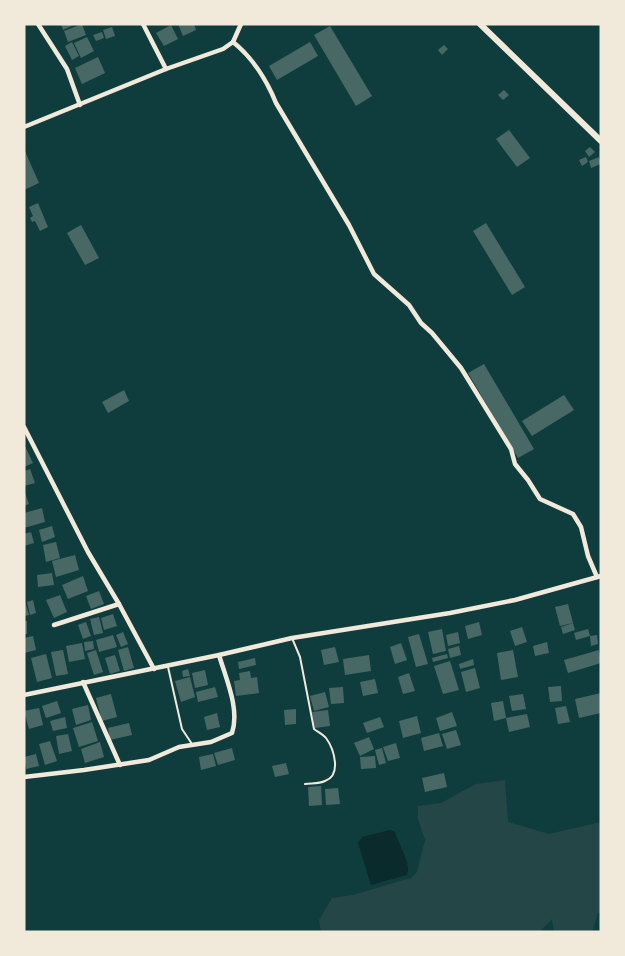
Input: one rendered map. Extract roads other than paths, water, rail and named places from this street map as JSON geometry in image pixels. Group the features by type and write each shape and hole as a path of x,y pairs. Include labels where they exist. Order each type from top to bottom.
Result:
{"main road":[{"path":"480,24 601,141"}],"street":[{"path":"38,24 67,69 81,105"},
{"path":"143,24 166,69"},
{"path":"24,126 166,69 223,49 233,42 242,24"},
{"path":"24,694 219,656 292,638 450,613 515,600 599,576 588,556 581,527 573,514 540,499 515,464 511,449 461,368 421,323 409,304 374,274 349,225 276,103 271,89 242,49 233,42"},
{"path":"24,427 88,552 154,669"},
{"path":"54,625 119,604"},
{"path":"24,777 148,760 192,744 211,742 231,733 235,723 234,709 219,656"},
{"path":"83,682 120,765"}],"lane":[{"path":"292,638 300,657 314,729 325,736 333,751 336,766 333,775 326,781 305,784"},
{"path":"168,666 182,729 192,744"}]}
